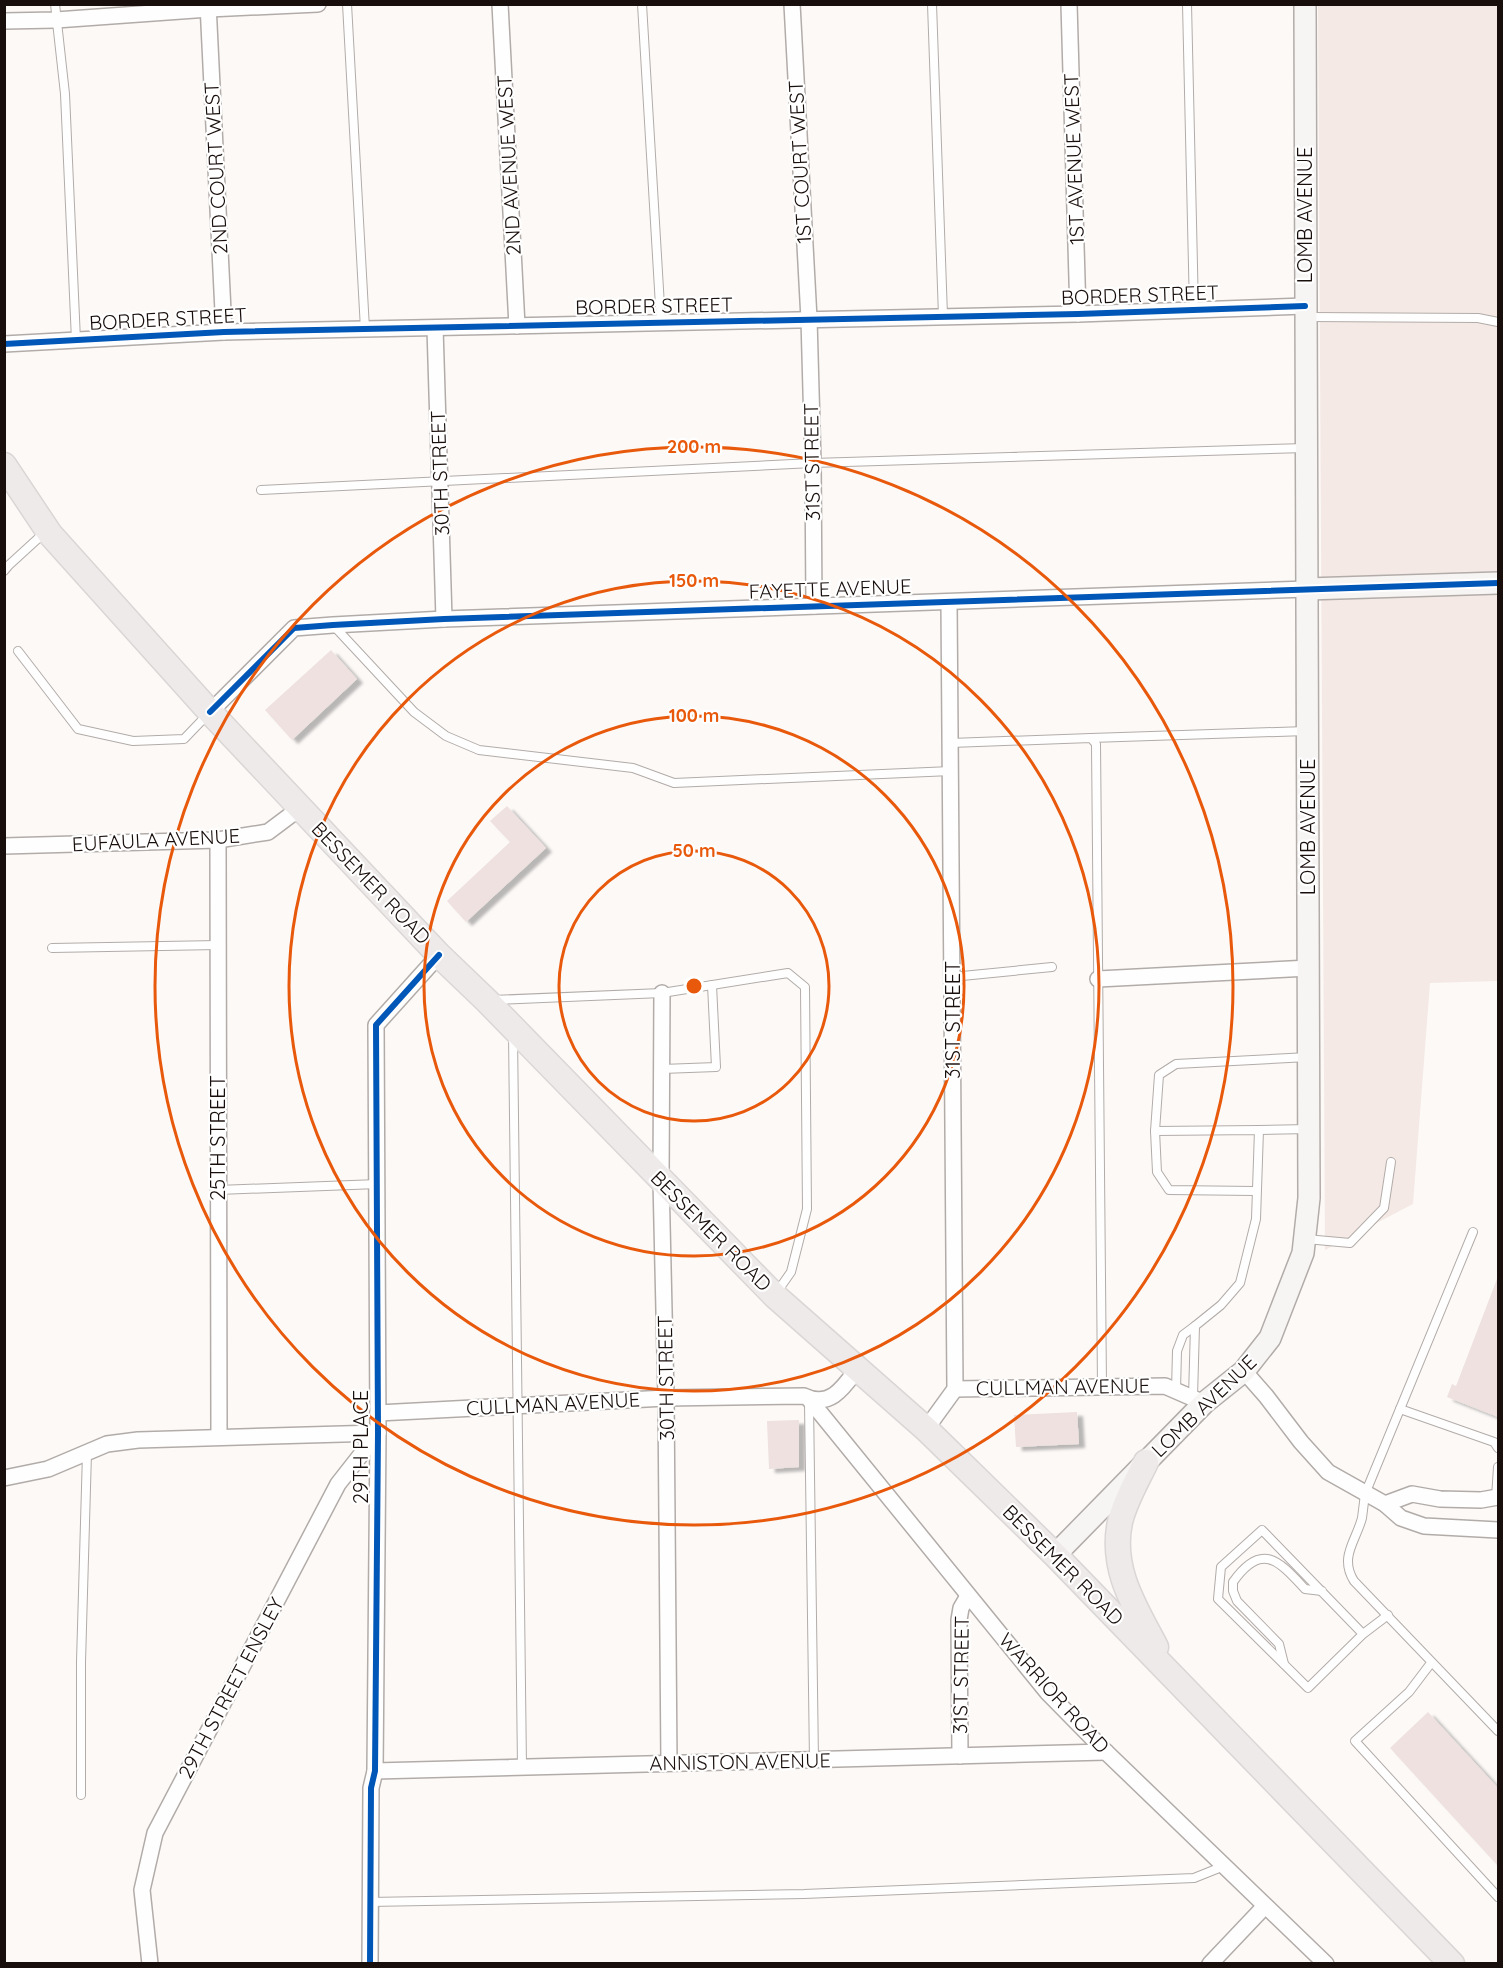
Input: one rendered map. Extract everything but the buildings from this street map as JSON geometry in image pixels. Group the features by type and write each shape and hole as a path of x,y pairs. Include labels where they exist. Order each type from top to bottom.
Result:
{"main road":[{"name":"LOMB AVENUE","path":"1055,1555 1146,1462 1199,1400 1244,1371 1270,1338 1303,1253 1309,1198 1305,4"},
{"name":"BESSEMER ROAD","path":"6,471 47,530 210,712 440,955 775,1296 926,1430 1055,1555 1452,1964"},
{"path":"1307,589 1498,582"},
{"path":"1146,1462 1120,1521 1118,1555 1127,1593 1170,1673"}],"street":[{"path":"4,21 55,12 318,4"},
{"name":"2ND AVENUE WEST","path":"500,4 517,326"},
{"name":"1ST COURT WEST","path":"792,4 809,319"},
{"name":"1ST AVENUE WEST","path":"1069,4 1078,314"},
{"name":"2ND COURT WEST","path":"208,7 224,332"},
{"name":"BORDER STREET","path":"4,344 224,332 1194,310 1305,312"},
{"name":"31ST STREET","path":"809,319 814,606"},
{"name":"30TH STREET","path":"435,328 444,619"},
{"name":"FAYETTE AVENUE","path":"210,712 294,628 444,619 1307,589"},
{"name":"31ST STREET","path":"949,602 955,1389"},
{"name":"EUFAULA AVENUE","path":"4,846 218,840 268,832 300,808"},
{"name":"25TH STREET","path":"218,840 219,1437"},
{"name":"29TH PLACE","path":"370,1964 371,1788 375,1771 378,1433 376,1025 440,955"},
{"path":"1098,979 1309,968"},
{"name":"30TH STREET","path":"662,993 661,1180 666,1398 669,1763"},
{"name":"CULLMAN AVENUE","path":"378,1413 666,1398 804,1396 809,1399 832,1397 842,1389 857,1369"},
{"path":"1244,1371 1328,1472 1385,1504 1401,1518 1424,1526 1498,1530"},
{"name":"CULLMAN AVENUE","path":"955,1389 1165,1386 1199,1400"},
{"path":"926,1430 955,1389"},
{"name":"WARRIOR ROAD","path":"809,1399 1048,1693 1326,1964"},
{"path":"4,1478 48,1469 107,1444 138,1440 378,1433"},
{"name":"29TH STREET ENSLEY","path":"150,1964 142,1890 155,1833 338,1484 378,1433"},
{"path":"1385,1504 1412,1494 1481,1500 1497,1497"},
{"name":"31ST STREET","path":"960,1756 959,1620 961,1608 969,1596"},
{"name":"ANNISTON AVENUE","path":"375,1771 1106,1752"},
{"path":"1210,1964 1265,1906"}],"lane":[{"path":"347,4 365,329"},
{"path":"642,4 661,323"},
{"path":"932,4 943,316"},
{"path":"1187,4 1194,310"},
{"path":"55,12 65,94 76,340"},
{"path":"1305,312 1478,318 1498,322"},
{"path":"261,490 813,463 1307,448"},
{"path":"4,571 47,530"},
{"path":"333,625 414,712 446,736 479,750 633,768 674,783 951,771"},
{"path":"18,651 78,729 133,741 184,739 210,712"},
{"path":"951,743 1308,731"},
{"path":"1092,738 1096,744 1102,1386"},
{"path":"52,948 218,945"},
{"path":"952,978 1052,967"},
{"path":"486,1000 662,993 788,973 805,987 807,1209 791,1272 775,1296"},
{"path":"662,1069 716,1067 712,985"},
{"path":"513,1028 522,1767"},
{"path":"1255,1191 1169,1190 1157,1172 1155,1131 1159,1075 1176,1064 1309,1057"},
{"path":"1155,1131 1309,1129"},
{"path":"1176,1390 1177,1351 1183,1335 1221,1305 1240,1283 1256,1219 1255,1191 1259,1130"},
{"path":"1305,1239 1350,1243 1384,1208 1391,1162"},
{"path":"218,1190 378,1184"},
{"path":"1473,1232 1365,1494 1361,1519 1349,1551 1347,1570 1354,1581 1498,1731"},
{"path":"1195,1326 1199,1400"},
{"path":"809,1399 814,1761"},
{"path":"1400,1409 1494,1442 1498,1448"},
{"path":"81,1795 81,1662 87,1453"},
{"path":"1497,1497 1498,1467"},
{"path":"1363,1634 1262,1530 1221,1567 1218,1599 1308,1688 1363,1634 1388,1615"},
{"path":"1284,1664 1279,1644 1237,1601 1233,1591 1233,1582 1247,1566 1264,1558 1275,1560 1305,1589 1322,1591"},
{"path":"1431,1663 1408,1692 1355,1741 1498,1898"},
{"path":"369,1902 804,1894 1076,1883 1194,1878 1224,1866"}],"shaded area":[{"path":"1318,5 1498,5 1498,981 1430,983 1413,1204 1325,1250"}],"cycle path":[{"path":"4,344 224,332 1078,314 1305,306"},
{"path":"210,712 294,628 444,619 1498,583"},
{"path":"370,1964 371,1788 375,1771 378,1433 376,1025 439,955"}]}
